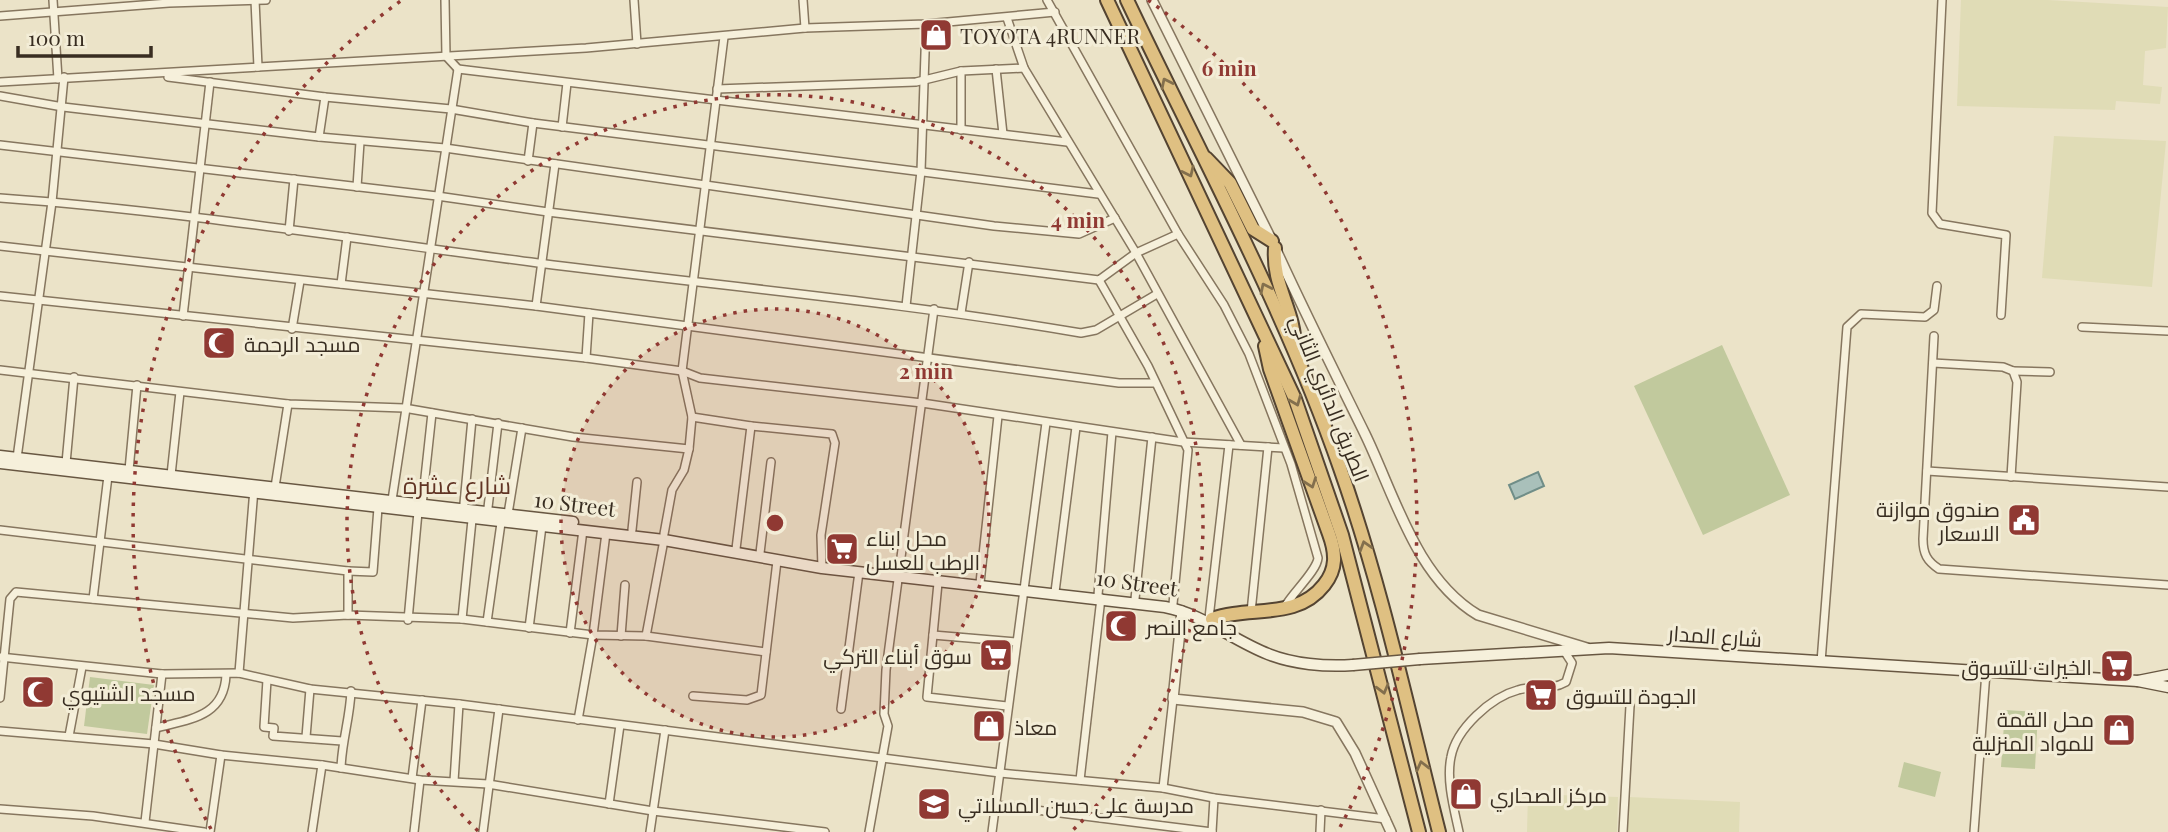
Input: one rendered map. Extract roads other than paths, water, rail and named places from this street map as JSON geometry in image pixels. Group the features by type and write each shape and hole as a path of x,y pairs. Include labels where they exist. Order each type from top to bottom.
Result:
{"highway":[{"name":"الطريق الدائري الثاني","path":"1107,0 1295,399 1342,534 1419,832"},
{"name":"الطريق الدائري الثاني","path":"1127,0 1294,356 1340,467 1365,544 1439,832"},
{"path":"1200,153 1230,183 1253,229 1273,244 1276,278 1295,326 1294,356"},
{"path":"1211,618 1298,606 1322,589 1331,577 1335,562 1334,548 1270,369 1261,325"}],"main road":[{"name":"10 Street","path":"0,459 18,458 171,475 379,508 420,509 487,517 508,514 632,530 777,561 1099,597 1182,611 1268,654 1290,660"},
{"name":"10 Street","path":"0,459 108,476 254,489 275,487 392,500 420,509"},
{"name":"10 Street","path":"487,517 501,523 664,537 859,572 899,574 938,583 1173,604 1211,618 1290,660"},
{"name":"شارع المدار","path":"1290,660 1336,666 1587,648 2138,681 2166,688"},
{"path":"2154,677 2168,666"},
{"name":"شارع المدار","path":"2138,681 2168,675"}],"street":[{"path":"18,458 63,107 53,0"},
{"path":"255,0 258,67"},
{"path":"0,16 266,0"},
{"path":"445,0 446,56 458,69 921,127 1067,142"},
{"path":"634,0 637,44"},
{"path":"803,0 805,28"},
{"path":"1047,0 1178,234 1224,305 1250,354 1284,448 1318,563 1293,593 1284,609"},
{"path":"1152,0 1435,578 1463,606 1478,615 1587,648"},
{"path":"1942,0 1932,212 1940,224 2006,235 2001,315"},
{"path":"0,82 153,76 637,44 805,28 926,24 1055,12"},
{"path":"1007,18 1024,68 1136,253 1241,445"},
{"path":"906,306 909,255 921,171 922,79 926,24"},
{"path":"646,636 672,490 684,470 689,449 692,417 682,371 724,37"},
{"path":"717,89 916,82 961,71 1024,68"},
{"path":"392,500 458,69"},
{"path":"996,69 1003,134"},
{"path":"961,71 961,130"},
{"path":"153,76 451,109 562,127 1098,194"},
{"path":"183,316 210,82"},
{"path":"562,127 567,83"},
{"path":"0,96 63,107 360,142 445,148 1074,234 1086,233 1115,218"},
{"path":"319,137 326,97"},
{"path":"528,161 533,123"},
{"path":"357,187 360,142"},
{"path":"0,145 437,196 1099,280 1136,253 1178,234"},
{"path":"536,306 555,164"},
{"path":"289,231 294,179"},
{"path":"0,198 194,217 541,263 934,309 1081,332 1097,330 1119,314 1157,294"},
{"path":"341,284 346,237"},
{"path":"0,246 536,306 1119,383 1154,383"},
{"path":"961,313 969,262"},
{"path":"1099,280 1148,366 1188,450 1173,604"},
{"path":"292,329 300,281"},
{"path":"1821,662 1847,327 1861,314 1925,317 1934,310 1937,286"},
{"path":"0,296 586,358 682,371 700,379 922,403 1183,442 1284,448"},
{"path":"869,832 888,726 884,714 886,670 934,309"},
{"path":"586,358 589,313"},
{"path":"2082,327 2168,331"},
{"path":"1934,336 1923,552 1929,562 1939,569 2168,584"},
{"path":"1933,363 2050,372"},
{"path":"0,370 288,404 404,408 573,437 689,449"},
{"path":"2011,477 2017,382 2013,371"},
{"path":"66,463 74,377"},
{"path":"129,470 137,385"},
{"path":"171,475 180,391"},
{"path":"275,487 288,404"},
{"path":"408,620 432,413"},
{"path":"980,583 998,416"},
{"path":"692,417 832,434 835,443 821,535 822,564"},
{"path":"462,619 472,419"},
{"path":"487,517 498,423"},
{"path":"992,832 1046,423"},
{"path":"736,549 751,426"},
{"path":"1055,592 1076,427"},
{"path":"508,514 522,428"},
{"path":"1080,780 1099,597 1112,432"},
{"path":"1135,599 1152,437"},
{"path":"1211,618 1229,444"},
{"path":"1251,612 1268,447"},
{"path":"760,553 771,463"},
{"path":"1927,471 2168,487"},
{"path":"93,599 108,476"},
{"path":"632,530 637,482"},
{"path":"239,673 246,614 254,489"},
{"path":"0,530 100,544 373,572 379,508"},
{"path":"487,622 501,523"},
{"path":"529,628 542,526"},
{"path":"570,633 583,530"},
{"path":"578,720 593,635 606,533"},
{"path":"693,696 747,700 761,695 777,561"},
{"path":"348,571 348,615"},
{"path":"841,709 859,572"},
{"path":"938,583 928,698 1007,706"},
{"path":"621,636 625,586"},
{"path":"0,698 13,593 293,618 348,615 408,620 462,619 570,633 646,636 766,652"},
{"path":"1163,788 1182,611"},
{"path":"933,635 1016,642"},
{"path":"1459,832 1450,769 1452,751 1470,724 1497,699 1521,689 1555,686 1566,682 1572,663 1563,649"},
{"path":"3,657 162,674 239,673 310,689 351,691 459,704 1000,773 1163,788 1214,798 1386,819"},
{"path":"69,736 82,667"},
{"path":"1974,832 1986,672"},
{"path":"145,822 162,674"},
{"path":"156,728 209,711 220,702 225,691 226,675"},
{"path":"267,680 264,727 274,728 273,736 342,741"},
{"path":"306,737 310,689"},
{"path":"341,768 342,741 349,721 351,691"},
{"path":"1173,699 1303,712 1336,722 1344,732 1391,832"},
{"path":"414,832 422,700"},
{"path":"454,781 459,704"},
{"path":"1623,832 1630,706"},
{"path":"483,832 499,709"},
{"path":"610,804 620,725"},
{"path":"650,832 665,730"},
{"path":"0,731 153,744 416,779 488,784 653,811 822,832"},
{"path":"210,832 221,755"},
{"path":"312,832 323,765"},
{"path":"996,805 1212,832 1214,798"},
{"path":"0,809 145,822 204,832"},
{"path":"1320,832 1321,810"}],"water":[{"path":"1538,472 1544,486 1515,499 1509,485"}],"place":[{"name":"TOYOTA 4RUNNER","path":"936,35"},
{"name":"مسجد الرحمة","path":"219,343"},
{"name":"صندوق موازنة الاسعار","path":"2024,520"},
{"name":"محل ابناء الرطب للعسل","path":"842,549"},
{"name":"جامع النصر","path":"1121,626"},
{"name":"سوق أبناء التركي","path":"996,655"},
{"name":"الخيرات للتسوق","path":"2117,666"},
{"name":"مسجد الشتيوي","path":"38,692"},
{"name":"الجودة للتسوق","path":"1541,695"},
{"name":"معاذ","path":"989,726"},
{"name":"محل القمة للمواد المنزلية","path":"2119,730"},
{"name":"مركز الصحاري","path":"1466,794"},
{"name":"مدرسة على حسن المسلاتي","path":"934,804"}],"district":[{"name":"شارع عشرة","path":"457,484"}]}
